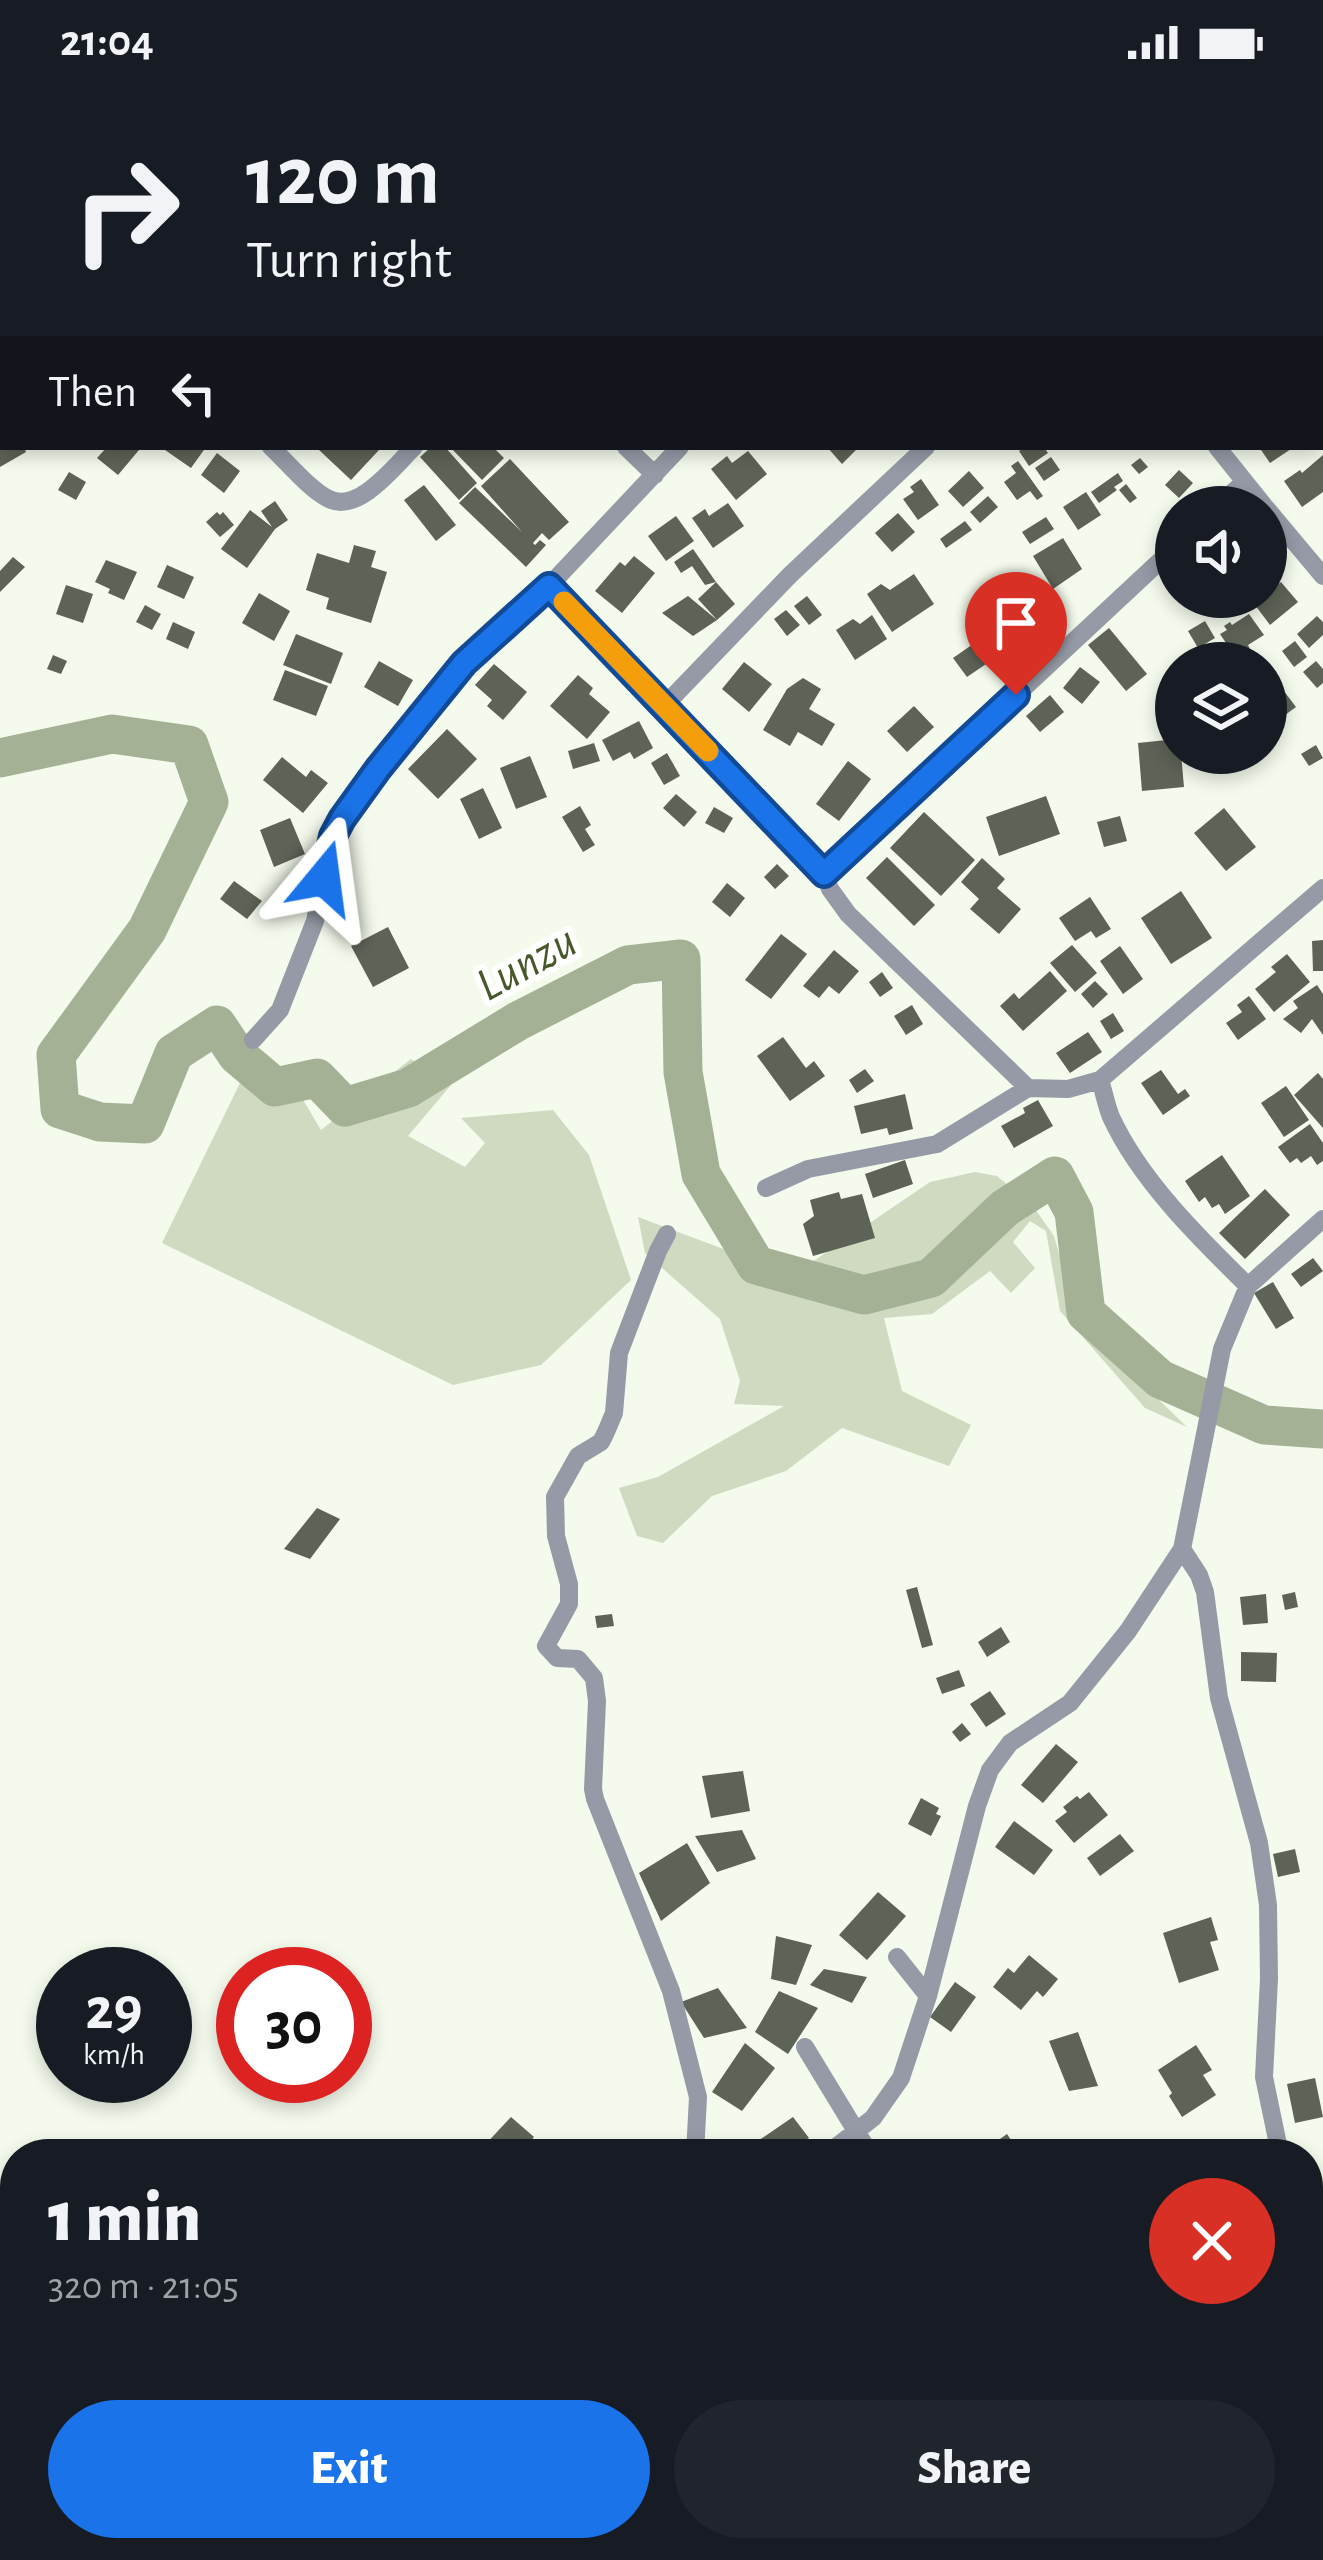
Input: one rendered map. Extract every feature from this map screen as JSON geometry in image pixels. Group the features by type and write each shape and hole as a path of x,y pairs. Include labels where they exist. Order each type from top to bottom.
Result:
{"street":[{"path":"274,450 326,498 346,502 363,496 411,450"},
{"path":"629,450 655,475"},
{"path":"253,1040 280,1010 315,921 333,836 342,819 450,679 549,586 677,450"},
{"path":"665,705 790,575 923,450"},
{"path":"1219,450 1248,486"},
{"path":"1240,486 1244,482"},
{"path":"1287,532 1323,576"},
{"path":"824,874 1155,566"},
{"path":"549,586 824,874 848,914 1028,1088"},
{"path":"766,1188 808,1169 937,1144 1028,1088 1067,1089 1100,1080 1323,888"},
{"path":"1100,1080 1111,1116 1148,1177 1248,1286"},
{"path":"846,2139 873,2118 897,2085 928,1996 990,1770 1010,1743 1070,1703 1128,1630 1182,1550 1222,1348 1248,1286 1323,1219"},
{"path":"668,1234 619,1353 614,1413 607,1432 601,1442 578,1456 555,1497 556,1536 569,1584 569,1604 546,1646 557,1658 578,1659 594,1678 595,1799 671,1991 698,2097 696,2139"},
{"path":"1182,1550 1204,1592 1219,1698 1259,1843 1268,1905 1264,2077 1277,2139"},
{"path":"897,1957 928,1996"},
{"path":"805,2047 861,2139"}],"green space":[{"path":"411,1059 451,1085 408,1136 465,1167 485,1143 461,1118 553,1110 589,1155 631,1280 541,1365 453,1385 162,1243 240,1083 293,1083 321,1130"},
{"path":"975,1172 997,1176 1033,1206 1054,1236 1074,1306 1128,1370 1187,1427 1145,1408 1060,1311 1046,1231 1030,1221 1013,1242 1035,1268 1011,1293 990,1271 932,1314 884,1318 902,1391 971,1425 949,1466 842,1428 786,1471 712,1496 663,1543 637,1536 619,1488 658,1477 784,1406 734,1404 740,1381 720,1319 645,1253 638,1217 793,1275 930,1182"}],"building":[{"path":"0,450 25,450 26,452 0,467"},
{"path":"104,450 139,450 118,475 97,458"},
{"path":"165,450 204,450 191,468"},
{"path":"319,450 379,450 351,480"},
{"path":"428,450 448,450 477,483 459,500 420,457"},
{"path":"453,450 496,450 504,458 482,480"},
{"path":"830,450 856,450 842,464"},
{"path":"1046,450 1048,453 1029,466 1019,451"},
{"path":"1261,450 1290,450 1270,463"},
{"path":"748,451 767,474 736,500 711,469 727,456 732,463"},
{"path":"217,453 240,471 224,493 201,475"},
{"path":"1323,455 1323,492 1302,507 1284,481"},
{"path":"1051,457 1060,470 1044,481 1035,468"},
{"path":"1140,458 1148,467 1139,474 1131,465"},
{"path":"510,459 569,522 549,540 542,533 533,543 540,540 546,545 526,567 459,503 475,487 522,532 481,486"},
{"path":"1018,461 1043,496 1037,500 1030,491 1017,500 1004,482 1016,473 1011,466"},
{"path":"1179,470 1193,483 1190,486 1165,485"},
{"path":"969,471 984,488 963,507 948,491"},
{"path":"69,472 86,482 76,500 58,490"},
{"path":"1118,473 1123,481 1099,503 1091,492"},
{"path":"921,479 939,505 918,520 903,499"},
{"path":"1126,484 1137,498 1130,503 1119,490"},
{"path":"424,485 456,525 436,541 404,500"},
{"path":"1086,492 1101,515 1078,530 1063,507"},
{"path":"988,496 998,507 980,523 970,512"},
{"path":"275,501 288,520 275,529 247,568 221,549 250,510 272,527 261,511"},
{"path":"728,503 744,526 713,548 692,518 705,509 709,516"},
{"path":"223,512 234,525 220,537 206,522"},
{"path":"898,513 915,532 892,552 875,533"},
{"path":"676,516 694,541 666,561 648,536"},
{"path":"1046,517 1054,529 1030,544 1022,532"},
{"path":"965,521 972,530 946,548 940,539"},
{"path":"1063,538 1082,569 1053,589 1033,556"},
{"path":"354,545 376,551 371,567 387,572 371,623 326,609 329,598 306,590 317,553 349,563"},
{"path":"693,549 716,582 705,585 692,566 681,573 674,562"},
{"path":"634,556 655,573 622,613 595,591 620,562 625,566"},
{"path":"13,557 25,567 0,592 0,571"},
{"path":"106,560 137,572 124,600 95,582"},
{"path":"167,565 194,577 184,599 157,587"},
{"path":"914,574 934,604 892,632 867,594 881,584 890,590"},
{"path":"716,582 735,604 717,620 698,599"},
{"path":"66,585 93,594 83,623 56,614"},
{"path":"1287,589 1298,602 1287,611"},
{"path":"259,593 290,611 274,641 242,623"},
{"path":"688,596 717,620 693,636 662,613"},
{"path":"807,596 822,615 809,625 794,606"},
{"path":"1034,597 1042,616 1017,627 1009,607"},
{"path":"145,605 161,614 152,630 136,622"},
{"path":"786,610 800,625 787,636 774,619"},
{"path":"872,615 887,639 855,660 836,630 853,619 860,624"},
{"path":"1317,616 1323,622 1323,635 1309,648 1297,634"},
{"path":"1252,618 1264,635 1253,642 1225,642 1220,634 1227,630 1224,626"},
{"path":"1205,621 1215,638 1194,642 1188,631"},
{"path":"173,622 195,632 188,649 166,639"},
{"path":"1109,628 1147,674 1126,691 1088,645"},
{"path":"296,634 343,653 331,684 283,665"},
{"path":"1295,641 1307,657 1294,667 1287,647"},
{"path":"976,642 989,662 967,677 953,658"},
{"path":"53,655 67,661 61,674 47,669"},
{"path":"379,661 413,680 398,706 364,687"},
{"path":"1316,661 1323,669 1323,683 1317,688 1303,672"},
{"path":"744,662 772,684 749,712 722,689"},
{"path":"494,664 527,692 503,720 487,706 492,700 475,685"},
{"path":"1080,667 1100,682 1082,704 1063,688"},
{"path":"285,670 328,686 316,716 273,700"},
{"path":"578,675 593,688 589,694 610,712 587,739 550,706"},
{"path":"803,678 821,689 809,709 835,724 822,746 798,732 790,746 763,730 787,689"},
{"path":"1050,695 1064,712 1040,732 1026,716"},
{"path":"914,706 934,727 907,752 887,731"},
{"path":"639,721 653,748 634,759 630,752 613,761 602,740"},
{"path":"447,729 477,759 438,799 408,769"},
{"path":"1155,741 1155,774 1183,774 1184,787 1142,791 1138,743"},
{"path":"594,743 600,761 573,769 568,751"},
{"path":"1316,745 1323,758 1309,766 1301,754"},
{"path":"667,753 680,776 664,785 651,763"},
{"path":"530,756 547,797 516,809 500,768"},
{"path":"282,757 306,777 311,770 328,783 303,813 263,780"},
{"path":"848,761 871,779 839,821 816,804"},
{"path":"483,788 502,828 479,839 460,799"},
{"path":"676,794 697,812 684,827 663,808"},
{"path":"1046,796 1060,834 999,856 986,817"},
{"path":"580,806 595,845 583,852 562,817"},
{"path":"714,807 733,818 724,833 705,823"},
{"path":"1224,808 1256,847 1226,871 1194,833"},
{"path":"924,812 975,860 941,896 890,848"},
{"path":"1120,816 1127,841 1104,847 1097,822"},
{"path":"290,818 305,854 274,867 260,830"},
{"path":"887,857 935,905 914,926 866,878"},
{"path":"982,858 1005,879 997,888 1021,909 999,934 970,909 979,899 961,882"},
{"path":"777,864 789,876 775,889 764,877"},
{"path":"234,881 262,901 247,919 220,899"},
{"path":"727,883 745,898 730,917 712,902"},
{"path":"1181,891 1212,938 1171,964 1141,918"},
{"path":"1090,897 1111,929 1096,938 1091,931 1075,941 1059,918"},
{"path":"388,927 409,968 373,987 351,946"},
{"path":"781,934 807,954 771,999 745,980"},
{"path":"1323,940 1323,971 1313,971 1312,941"},
{"path":"1072,945 1097,973 1075,992 1050,963"},
{"path":"1120,946 1143,979 1123,994 1100,961"},
{"path":"834,950 859,971 839,994 829,986 819,998 803,986"},
{"path":"1287,954 1310,982 1274,1012 1255,989 1276,972 1271,967"},
{"path":"1050,971 1067,991 1023,1031 1000,1006 1014,993 1019,999"},
{"path":"882,972 893,988 880,997 869,982"},
{"path":"1095,981 1108,994 1093,1008 1081,994"},
{"path":"1317,985 1323,994 1323,1035 1312,1019 1301,1033 1283,1019 1298,1008 1293,1001"},
{"path":"1249,996 1266,1019 1238,1040 1226,1023 1242,1012 1237,1005"},
{"path":"912,1005 923,1024 906,1035 894,1016"},
{"path":"1113,1013 1124,1031 1111,1039 1100,1021"},
{"path":"1088,1032 1102,1052 1070,1073 1056,1053"},
{"path":"783,1037 806,1068 814,1061 825,1076 790,1101 757,1056"},
{"path":"865,1069 874,1081 857,1093 849,1080"},
{"path":"1161,1070 1178,1094 1185,1089 1190,1096 1163,1115 1141,1083"},
{"path":"1318,1073 1323,1079 1323,1128 1294,1095"},
{"path":"1286,1086 1309,1120 1284,1137 1261,1103"},
{"path":"905,1094 913,1129 889,1135 887,1128 861,1134 854,1106"},
{"path":"1038,1100 1053,1126 1014,1148 1001,1126"},
{"path":"1310,1124 1323,1143 1323,1161 1317,1165 1311,1156 1290,1163 1278,1147"},
{"path":"1222,1155 1250,1196 1225,1214 1219,1204 1212,1208 1205,1197 1199,1202 1185,1181"},
{"path":"905,1160 913,1184 873,1198 865,1174"},
{"path":"1265,1189 1290,1215 1245,1259 1219,1233"},
{"path":"839,1192 841,1199 862,1194 875,1238 813,1256 803,1224 814,1216 810,1200"},
{"path":"1313,1258 1323,1271 1301,1287 1291,1274"},
{"path":"1273,1282 1294,1318 1276,1329 1254,1293"},
{"path":"317,1508 340,1519 310,1559 284,1549"},
{"path":"917,1587 933,1645 922,1648 906,1590"},
{"path":"1295,1592 1298,1607 1285,1610 1282,1595"},
{"path":"1266,1594 1268,1623 1243,1625 1240,1597"},
{"path":"612,1614 614,1626 597,1628 595,1616"},
{"path":"1001,1627 1010,1642 987,1657 978,1642"},
{"path":"1241,1652 1277,1653 1276,1682 1241,1681"},
{"path":"959,1670 965,1686 942,1694 936,1678"},
{"path":"990,1691 1006,1714 986,1727 970,1704"},
{"path":"962,1723 971,1734 960,1742 952,1732"},
{"path":"1056,1744 1078,1762 1043,1803 1021,1785"},
{"path":"743,1771 750,1811 711,1818 702,1776"},
{"path":"1089,1792 1108,1815 1074,1843 1055,1821 1067,1812 1063,1807"},
{"path":"921,1798 939,1808 936,1814 941,1816 931,1836 908,1824"},
{"path":"1014,1821 1053,1850 1034,1875 995,1847"},
{"path":"742,1830 756,1859 717,1872 695,1836"},
{"path":"1120,1834 1134,1851 1100,1876 1087,1858"},
{"path":"687,1843 710,1883 661,1921 639,1873"},
{"path":"1295,1849 1300,1872 1278,1877 1273,1854"},
{"path":"878,1892 906,1916 867,1960 839,1935"},
{"path":"1211,1917 1218,1940 1210,1942 1219,1970 1179,1983 1163,1933"},
{"path":"776,1936 812,1945 796,1985 771,1979"},
{"path":"1029,1955 1058,1979 1043,1997 1037,1991 1021,2010 993,1987 1008,1968 1014,1973"},
{"path":"824,1969 867,1977 852,2003 810,1985"},
{"path":"955,1982 976,1997 951,2032 930,2017"},
{"path":"718,1988 747,2028 704,2038 681,2002"},
{"path":"779,1991 818,2008 788,2054 755,2032"},
{"path":"1078,2032 1098,2086 1069,2091 1049,2041"},
{"path":"745,2043 775,2068 742,2111 712,2092"},
{"path":"1196,2045 1212,2070 1203,2075 1216,2095 1182,2117 1158,2070"},
{"path":"1315,2078 1323,2117 1295,2123 1287,2084"},
{"path":"511,2117 534,2137 532,2139 490,2139"},
{"path":"793,2117 809,2138 808,2139 761,2139"}],"waterway":[{"name":"Lunzu","path":"0,758 112,734 189,745 209,802 147,930 56,1055 60,1109 100,1122 145,1124 174,1053 217,1025 237,1055 275,1087 317,1078 345,1107 408,1088 518,1021 628,965 681,959 683,1072 701,1174 756,1265 864,1295 931,1278 1005,1208 1055,1176 1074,1212 1086,1313 1160,1379 1264,1425 1323,1429"}],"slow traffic":[{"path":"564,602 708,751"}],"route":[{"path":"324,878 333,836 378,769 464,663 549,586 824,874 1016,695"}]}
